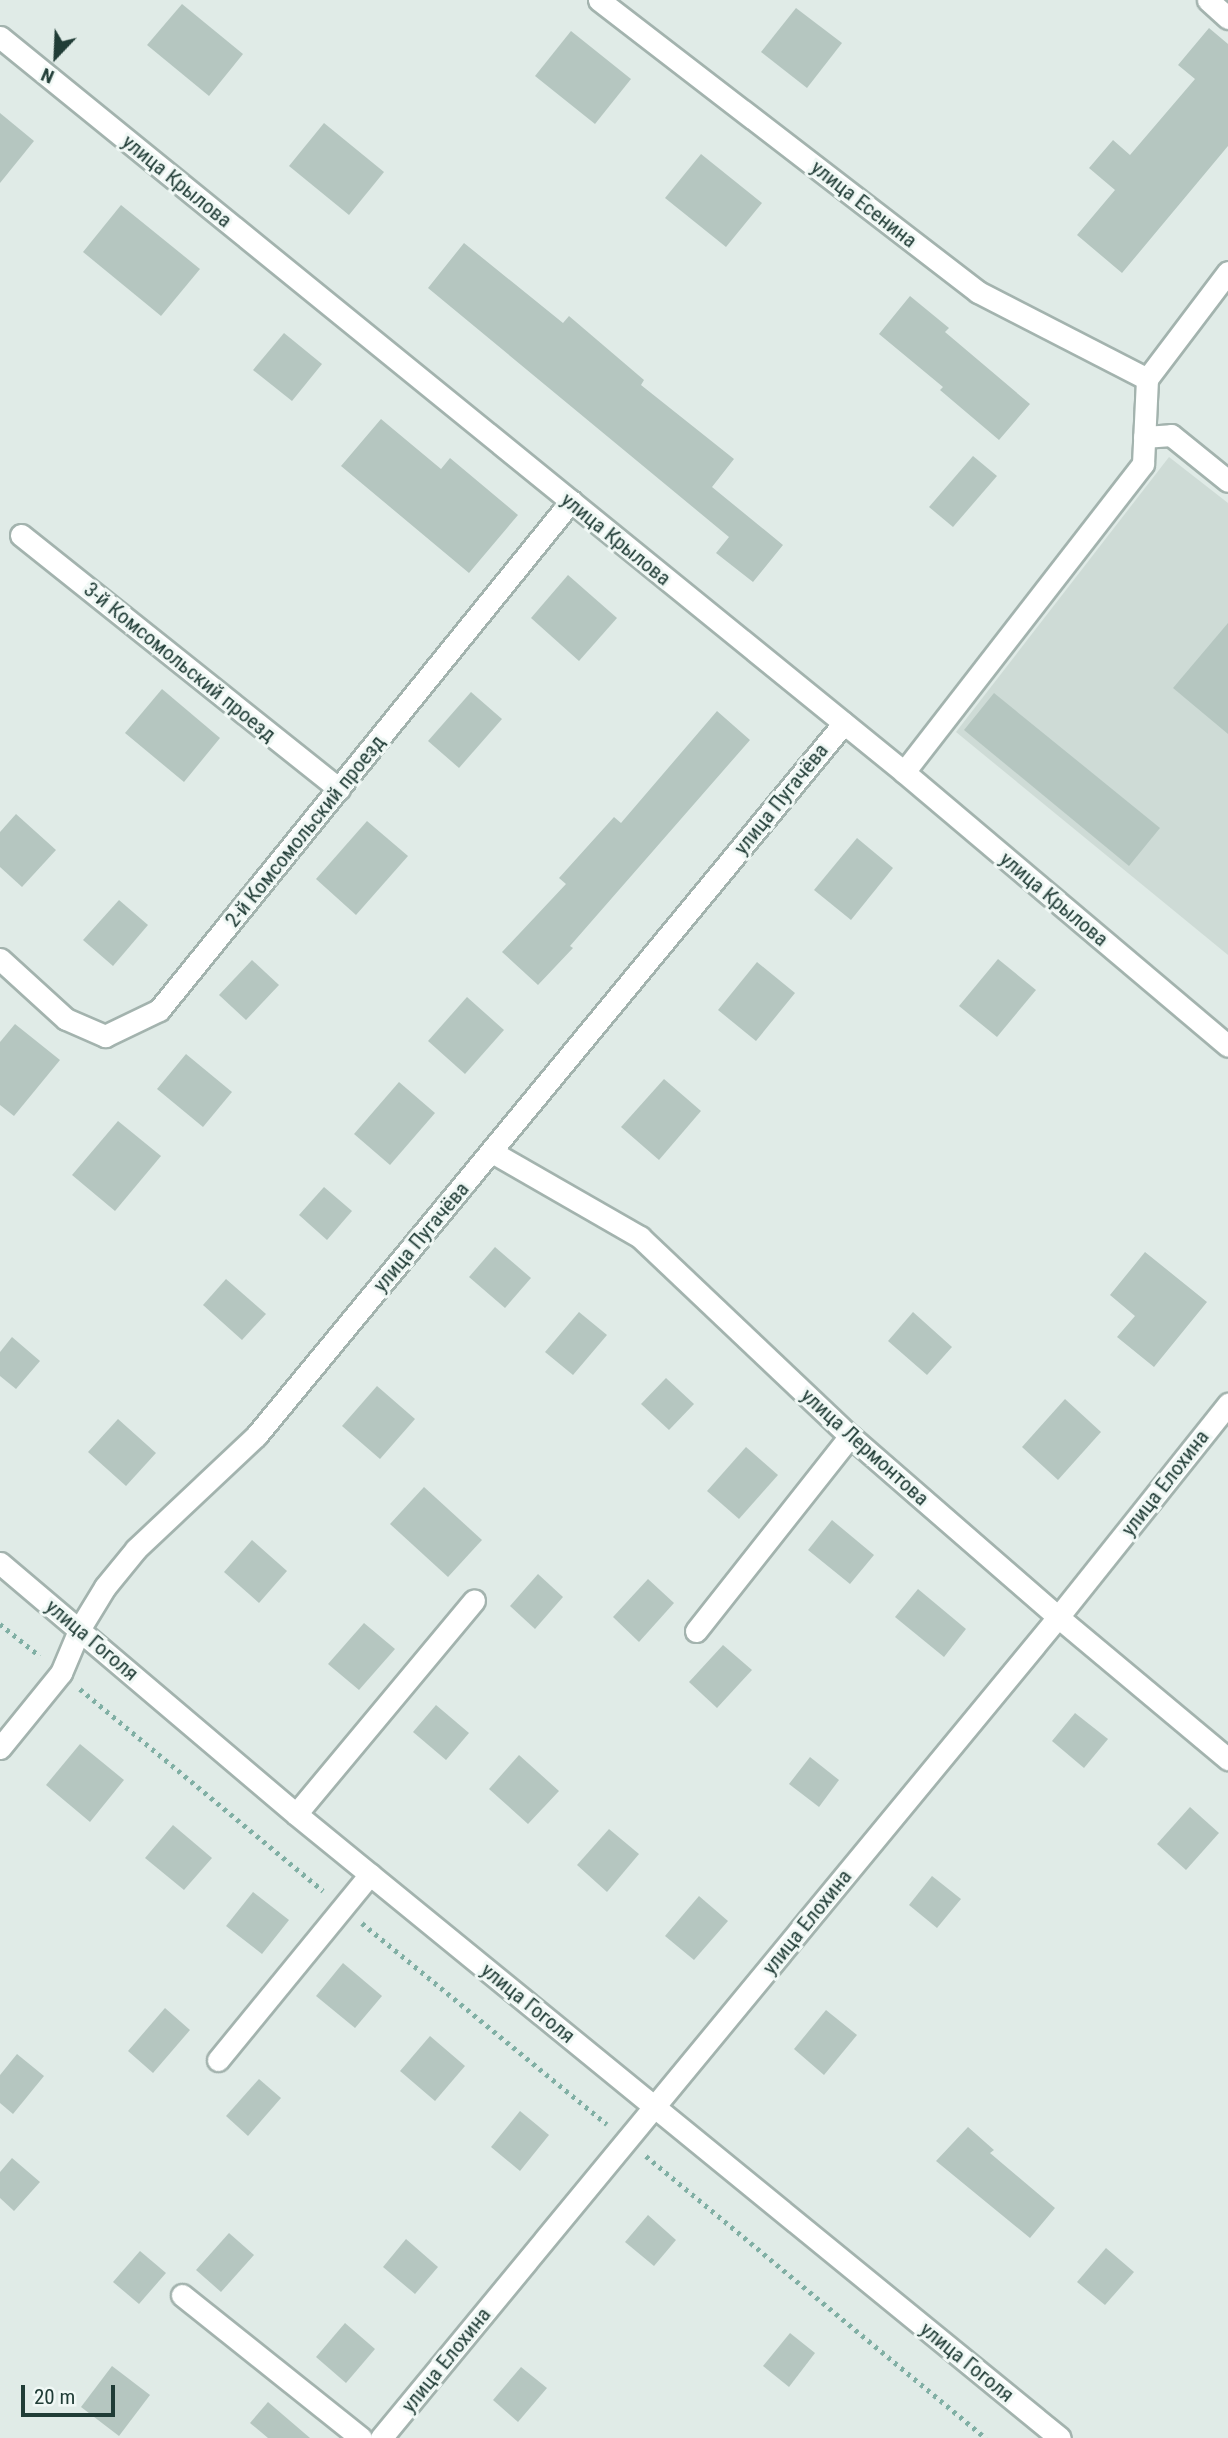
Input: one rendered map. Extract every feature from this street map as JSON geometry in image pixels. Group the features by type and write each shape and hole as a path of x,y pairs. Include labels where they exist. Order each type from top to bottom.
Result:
{"street":[{"name":"улица Есенина","path":"598,0 978,292 1147,379"},
{"path":"1208,0 1228,18"},
{"name":"улица Крылова","path":"0,37 904,772 1228,1046"},
{"path":"904,772 1143,464 1147,379 1228,272"},
{"path":"1144,437 1171,435 1228,481"},
{"name":"2-й Комсомольский проезд","path":"0,959 66,1019 106,1037 159,1010 570,501"},
{"name":"3-й Комсомольский проезд","path":"21,536 339,789"},
{"name":"улица Пугачёва","path":"0,1748 61,1673 80,1628 105,1587 136,1549 256,1436 844,723"},
{"name":"улица Лермонтова","path":"492,1152 640,1237 850,1436 1058,1618 1228,1759"},
{"name":"улица Елохина","path":"381,2438 1058,1618 1228,1404"},
{"path":"696,1631 850,1436"},
{"name":"улица Гоголя","path":"0,1563 80,1628 296,1814 1060,2438"},
{"path":"296,1814 474,1600"},
{"path":"218,2060 370,1874"},
{"path":"182,2295 361,2438"}],"path":[{"path":"0,1624 986,2438"}],"shaded area":[{"path":"1169,457 1228,503 1228,955 956,732"}],"building":[{"path":"182,4 243,54 209,96 147,45"},
{"path":"796,8 842,43 807,88 761,52"},
{"path":"1209,28 1228,44 1228,146 1122,273 1077,235 1115,190 1089,168 1113,140 1130,155 1195,79 1178,65"},
{"path":"571,31 631,79 595,124 535,76"},
{"path":"0,113 34,141 0,183"},
{"path":"324,123 384,172 349,215 289,166"},
{"path":"701,154 762,203 726,247 665,198"},
{"path":"121,205 200,269 161,316 83,252"},
{"path":"464,243 563,323 569,316 644,380 641,385 734,459 712,487 783,545 753,582 716,553 729,537 428,288"},
{"path":"910,296 949,328 945,332 1030,404 999,440 940,390 943,387 879,334"},
{"path":"284,333 322,364 292,401 253,370"},
{"path":"381,419 441,469 450,458 518,515 469,573 341,466"},
{"path":"973,456 997,476 953,527 929,507"},
{"path":"568,575 617,618 579,661 531,618"},
{"path":"1228,623 1228,734 1173,688"},
{"path":"162,689 220,738 184,782 125,733"},
{"path":"471,692 502,719 459,768 428,741"},
{"path":"994,693 1160,828 1129,866 964,730"},
{"path":"717,711 750,740 570,946 573,948 538,985 502,952 566,884 559,878 614,817 621,823"},
{"path":"16,814 56,850 22,887 0,867 0,832"},
{"path":"367,821 408,856 356,915 316,879"},
{"path":"857,838 893,868 851,920 814,890"},
{"path":"119,900 148,925 113,966 83,940"},
{"path":"998,959 1036,990 997,1037 959,1006"},
{"path":"252,960 279,985 246,1020 219,995"},
{"path":"757,962 795,993 756,1041 718,1010"},
{"path":"467,997 504,1030 465,1074 428,1041"},
{"path":"15,1024 60,1060 14,1116 0,1105 0,1042"},
{"path":"186,1054 232,1092 203,1127 157,1089"},
{"path":"664,1079 701,1111 659,1160 621,1127"},
{"path":"399,1082 435,1113 390,1165 354,1134"},
{"path":"118,1121 161,1156 115,1211 72,1175"},
{"path":"324,1187 352,1211 327,1240 299,1215"},
{"path":"495,1247 531,1278 505,1308 469,1277"},
{"path":"1145,1252 1207,1302 1154,1367 1117,1337 1135,1316 1110,1295"},
{"path":"226,1279 266,1314 242,1340 203,1305"},
{"path":"579,1312 607,1335 573,1375 545,1352"},
{"path":"913,1312 952,1347 927,1375 888,1341"},
{"path":"12,1337 40,1361 16,1389 0,1376 0,1352"},
{"path":"666,1378 694,1404 669,1430 641,1404"},
{"path":"377,1386 415,1419 380,1459 342,1426"},
{"path":"1065,1399 1101,1432 1058,1480 1022,1447"},
{"path":"118,1419 156,1453 126,1486 88,1452"},
{"path":"746,1447 778,1475 739,1519 707,1491"},
{"path":"424,1487 482,1540 448,1577 390,1524"},
{"path":"832,1520 874,1555 850,1584 808,1550"},
{"path":"252,1540 287,1571 259,1603 224,1572"},
{"path":"538,1574 563,1597 535,1629 510,1606"},
{"path":"648,1579 674,1603 639,1642 613,1617"},
{"path":"918,1589 966,1629 944,1657 895,1617"},
{"path":"364,1623 395,1649 359,1690 328,1664"},
{"path":"723,1645 752,1670 717,1708 689,1682"},
{"path":"436,1705 469,1733 446,1760 413,1732"},
{"path":"1075,1713 1108,1739 1084,1768 1052,1741"},
{"path":"80,1744 124,1780 90,1822 46,1785"},
{"path":"519,1755 559,1791 528,1824 489,1789"},
{"path":"810,1757 839,1780 819,1807 789,1784"},
{"path":"1190,1807 1219,1833 1186,1870 1157,1844"},
{"path":"173,1825 212,1858 184,1890 145,1858"},
{"path":"609,1829 639,1854 607,1892 577,1865"},
{"path":"932,1876 961,1899 937,1928 909,1905"},
{"path":"253,1892 289,1920 262,1954 226,1926"},
{"path":"699,1896 728,1921 694,1960 665,1936"},
{"path":"343,1963 382,1996 355,2028 316,1996"},
{"path":"165,2008 190,2030 153,2073 128,2051"},
{"path":"826,2010 857,2035 824,2075 794,2049"},
{"path":"430,2036 465,2066 435,2101 400,2071"},
{"path":"17,2054 44,2076 13,2114 0,2103 0,2075"},
{"path":"259,2079 281,2098 248,2136 226,2116"},
{"path":"520,2111 549,2135 520,2171 491,2147"},
{"path":"968,2127 994,2150 990,2153 1055,2208 1030,2238 936,2161"},
{"path":"12,2158 40,2182 14,2211 0,2198 0,2172"},
{"path":"648,2215 676,2240 654,2266 625,2242"},
{"path":"229,2233 254,2255 221,2292 196,2270"},
{"path":"406,2239 438,2267 415,2294 383,2267"},
{"path":"1106,2248 1134,2272 1105,2305 1077,2282"},
{"path":"140,2251 166,2273 139,2304 113,2282"},
{"path":"345,2323 375,2349 346,2383 316,2357"},
{"path":"790,2333 815,2353 789,2387 763,2366"},
{"path":"112,2366 150,2395 119,2436 81,2407"},
{"path":"521,2367 547,2388 518,2422 493,2400"},
{"path":"268,2402 310,2438 268,2438 250,2423"}]}
